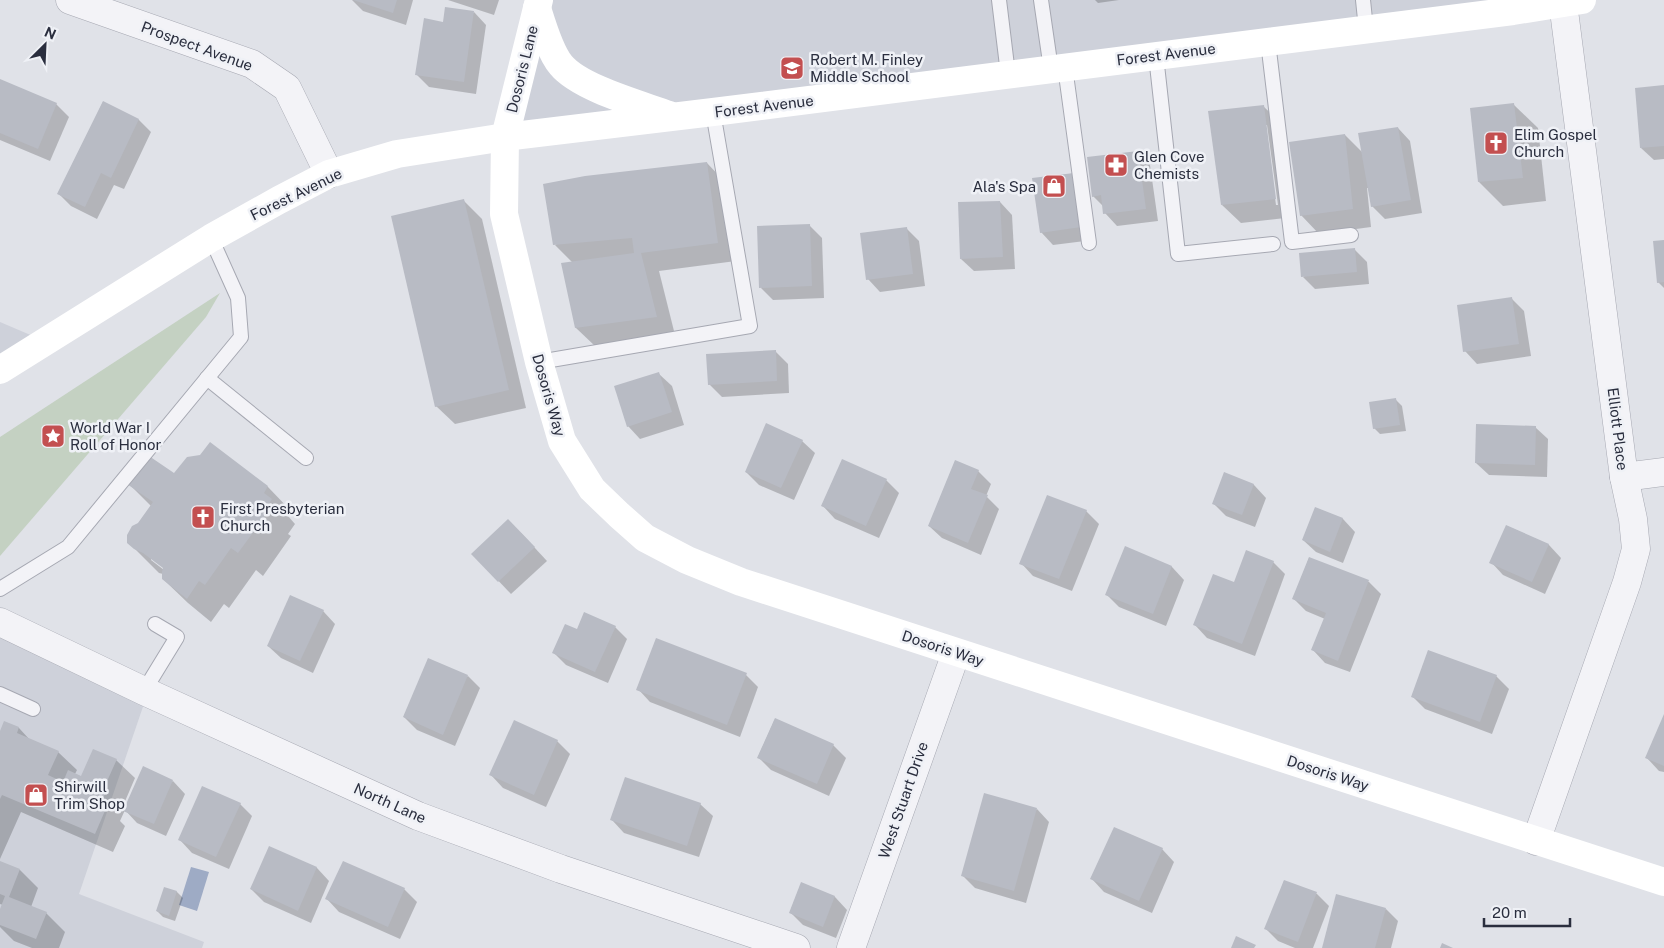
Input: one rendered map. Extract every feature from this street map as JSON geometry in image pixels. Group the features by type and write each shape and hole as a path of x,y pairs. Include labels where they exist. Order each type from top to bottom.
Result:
{"main road":[{"name":"Forest Avenue","path":"0,370 211,238 328,174 397,154 505,137 1366,30 1512,5 1573,2"},
{"path":"538,4 545,34 561,65 586,84 672,116"},
{"name":"Dosoris Lane","path":"505,137 538,4"},
{"name":"Dosoris Way","path":"505,137 504,214 539,362 562,440 592,489 618,516 646,538 688,560 741,582 1664,882"}],"street":[{"name":"Prospect Avenue","path":"70,0 252,64 287,88 328,174"},
{"name":"Elliott Place","path":"1536,841 1634,560 1636,549 1634,519 1624,477 1573,2"},
{"path":"1624,477 1664,472"},
{"name":"North Lane","path":"0,622 144,691 418,816 561,869 796,948"},
{"name":"West Stuart Drive","path":"851,948 956,652"}],"lane":[{"path":"999,0 1008,74"},
{"path":"1041,0 1058,68 1089,243"},
{"path":"1363,0 1366,30"},
{"path":"1268,42 1292,242 1351,235"},
{"path":"1156,56 1178,254 1273,244"},
{"path":"539,362 750,326 713,112"},
{"path":"0,590 68,547 241,337 238,298 211,238"},
{"path":"207,378 306,458"},
{"path":"144,691 177,637 155,624"},
{"path":"0,694 33,709"}],"shaded area":[{"name":"Robert M. Finley Middle School","path":"546,0 1565,0 505,137"},
{"path":"0,322 54,345 0,378"},
{"path":"0,622 147,695 79,894 204,942 202,948 0,948"}],"green space":[{"path":"220,293 206,317 0,556 0,437"}],"water":[{"path":"191,867 209,872 197,911 179,905"}],"building":[{"path":"353,0 397,0 393,13"},
{"path":"445,7 474,11 464,82 415,75 424,18 443,22"},
{"path":"0,79 57,103 38,149 0,133"},
{"path":"1664,85 1664,146 1640,148 1635,88"},
{"path":"103,101 139,119 111,178 101,173 85,207 57,194"},
{"name":"Elim Gospel Church","path":"1514,103 1523,178 1478,182 1470,108"},
{"path":"1264,105 1276,199 1221,205 1208,111"},
{"path":"1398,127 1411,200 1371,207 1358,133"},
{"path":"1345,134 1353,209 1300,216 1289,142"},
{"path":"1138,151 1146,209 1103,214 1101,195 1092,197 1087,157"},
{"path":"707,162 718,243 641,253 657,317 575,328 561,263 634,253 632,238 553,245 543,184 585,176"},
{"path":"1074,173 1081,227 1040,233 1032,178"},
{"path":"464,199 509,390 435,407 391,216"},
{"path":"1000,201 1003,257 960,259 958,202"},
{"path":"810,224 812,286 759,288 757,226"},
{"path":"907,227 913,274 866,280 860,233"},
{"path":"1664,240 1664,282 1657,283 1653,241"},
{"path":"1355,248 1357,272 1301,277 1299,253"},
{"path":"1512,297 1519,344 1463,352 1457,305"},
{"path":"776,350 777,381 708,385 706,354"},
{"path":"659,372 672,412 627,427 614,386"},
{"path":"1396,398 1400,425 1373,429 1369,402"},
{"path":"766,423 803,440 781,488 745,472"},
{"path":"1476,424 1536,426 1535,465 1475,463"},
{"name":"First Presbyterian Church","path":"210,442 268,486 264,493 272,499 265,510 268,512 238,553 231,548 205,585 199,581 187,599 162,579 163,568 127,543 127,535 132,526 138,523 153,502 127,484 149,456 174,473 187,457 200,455"},
{"path":"842,459 887,479 866,526 821,506"},
{"path":"955,460 979,470 971,489 988,495 968,543 928,526"},
{"path":"1224,472 1254,484 1242,515 1212,504"},
{"path":"1047,495 1087,510 1059,579 1019,564"},
{"path":"1315,507 1343,518 1330,552 1302,540"},
{"path":"508,519 535,547 498,582 471,554"},
{"path":"1506,525 1549,544 1532,582 1489,563"},
{"path":"1125,546 1172,566 1153,614 1105,595"},
{"path":"1246,550 1274,561 1242,644 1193,625 1213,574 1234,582"},
{"path":"1309,557 1369,580 1338,661 1311,650 1326,613 1292,599"},
{"path":"290,595 324,610 300,661 267,646"},
{"path":"584,612 616,626 595,672 552,653 565,624 577,629"},
{"path":"656,638 747,673 727,725 636,690"},
{"path":"1428,650 1497,675 1480,722 1411,697"},
{"path":"428,658 468,675 443,735 403,717"},
{"path":"1664,714 1664,766 1645,758"},
{"path":"775,718 834,744 817,784 757,758"},
{"path":"514,720 558,740 534,795 489,775"},
{"path":"4,721 19,727 17,733 59,751 48,775 63,782 68,770 81,776 93,749 117,759 104,788 107,789 101,803 107,806 95,834 2,795 0,799 0,731"},
{"path":"143,766 173,780 154,824 123,811"},
{"path":"625,777 701,803 687,846 610,820"},
{"path":"202,786 241,803 216,857 178,840"},
{"path":"984,793 1037,808 1014,891 961,876"},
{"path":"1114,827 1163,848 1139,901 1090,879"},
{"path":"269,846 317,867 298,911 250,889"},
{"path":"0,861 20,869 9,897 47,912 36,939 0,925 0,909 5,896 0,894"},
{"path":"343,861 405,888 388,927 325,899"},
{"path":"1284,880 1317,892 1298,942 1264,929"},
{"path":"801,882 835,896 823,927 789,913"},
{"path":"164,887 177,891 169,916 156,911"},
{"path":"1336,894 1386,908 1375,948 1322,948"},
{"path":"1236,936 1256,945 1254,948 1231,948"},
{"path":"1442,943 1453,948 1440,948"}],"place":[{"name":"Robert M. Finley Middle School","path":"792,68"},
{"name":"Elim Gospel Church","path":"1496,143"},
{"name":"Glen Cove Chemists","path":"1116,165"},
{"name":"Ala's Spa","path":"1054,186"},
{"name":"World War I Roll of Honor","path":"53,436"},
{"name":"First Presbyterian Church","path":"203,517"},
{"name":"Shirwill Trim Shop","path":"36,795"}]}
